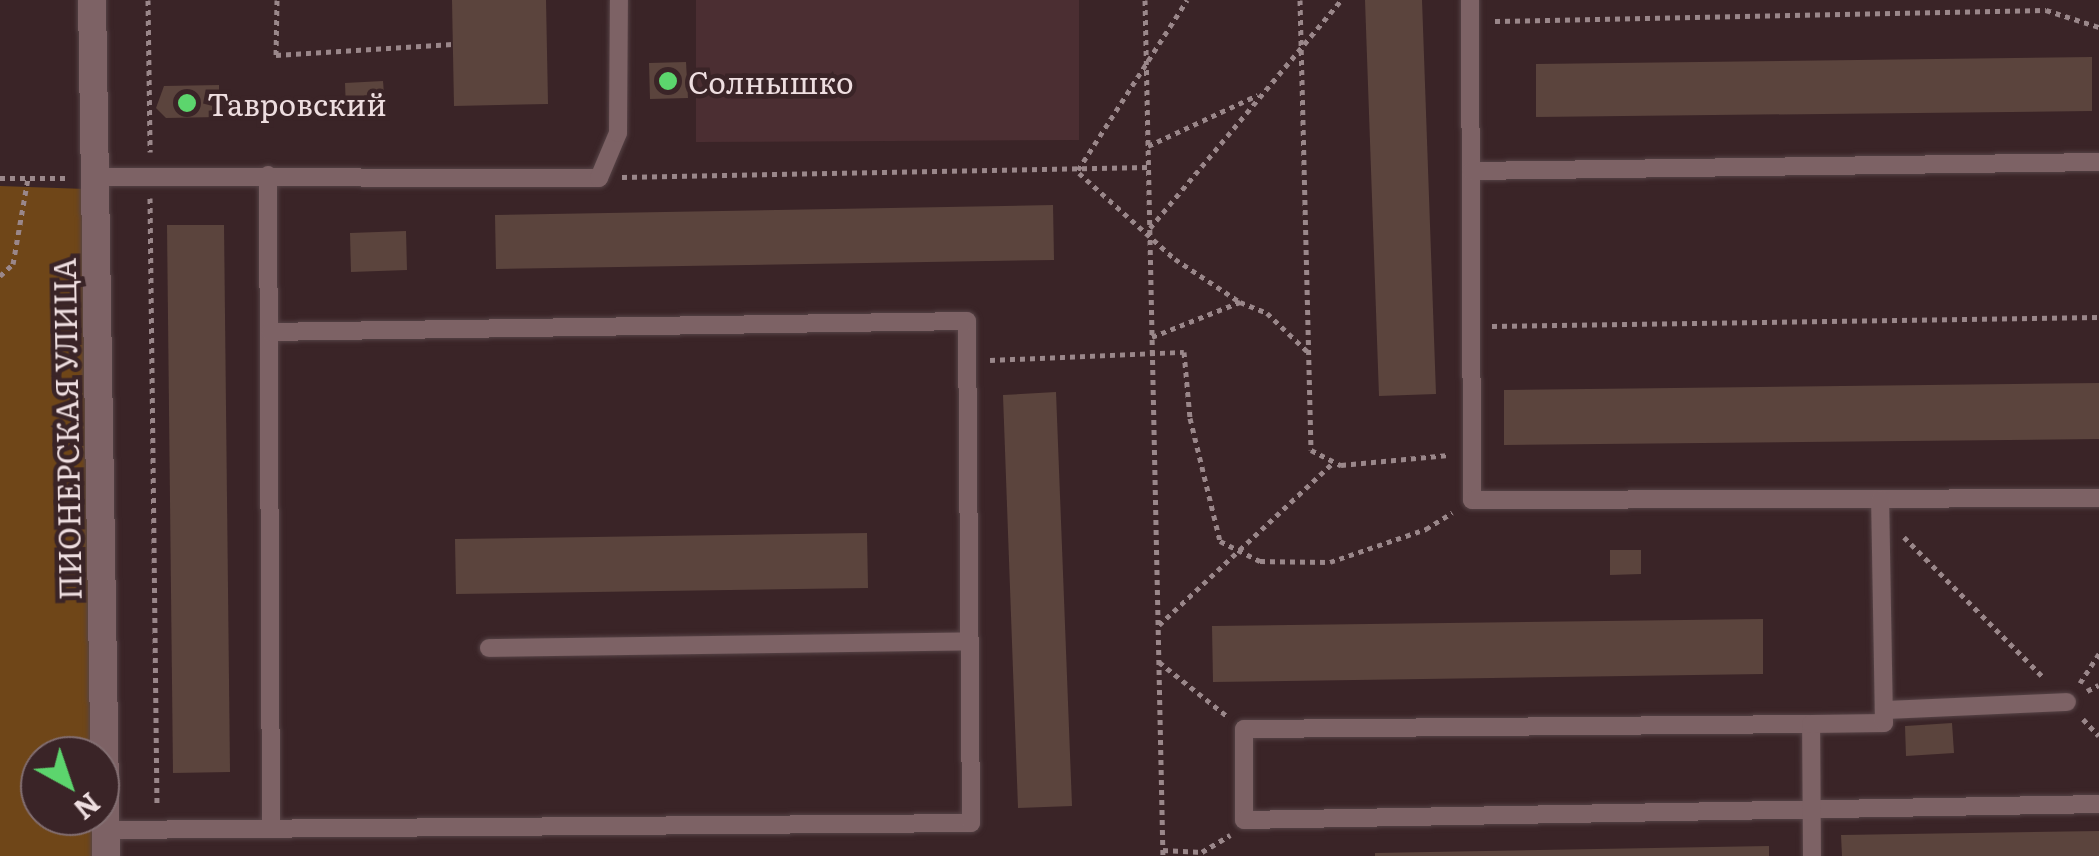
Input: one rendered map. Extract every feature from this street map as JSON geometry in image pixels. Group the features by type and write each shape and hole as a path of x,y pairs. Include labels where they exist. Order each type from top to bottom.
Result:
{"street":[{"name":"ПИОНЕРСКАЯ УЛИЦА","path":"92,0 106,843"}],"lane":[{"path":"94,177 150,174 599,178 618,132 620,0"},
{"path":"1470,0 1472,500 1880,506 2099,498"},
{"path":"1471,171 2099,162"},
{"path":"268,175 271,829"},
{"path":"106,843 157,830 971,823 967,321 270,332"},
{"path":"1880,506 1884,722 1244,729 1244,820 2099,804"},
{"path":"489,648 970,641"},
{"path":"1884,710 2067,702"},
{"path":"1811,724 1812,856"}],"path":[{"path":"148,0 157,830"},
{"path":"277,0 276,55 453,44"},
{"path":"1145,0 1163,853 1202,852 1244,820"},
{"path":"1077,171 1186,0"},
{"path":"1300,0 1311,450 1334,462 1472,454"},
{"path":"1150,228 1341,0"},
{"path":"1470,22 2046,10 2099,27"},
{"path":"1148,146 1260,94"},
{"path":"0,178 65,179 64,159"},
{"path":"599,178 1149,167"},
{"path":"1077,171 1150,238 1240,302 1267,313 1308,353"},
{"path":"0,276 13,264 28,178"},
{"path":"1152,337 1240,302"},
{"path":"1472,326 2099,317"},
{"path":"968,361 1153,350 1184,352 1205,489 1220,541 1260,560 1330,562 1426,530 1472,500"},
{"path":"1158,625 1334,462"},
{"path":"1880,506 2099,736"},
{"path":"2067,702 2099,654"},
{"path":"1159,662 1244,729"}],"shaded area":[{"path":"696,0 1079,0 1079,140 696,142"},
{"path":"0,186 86,189 95,736 20,736 20,836 97,836 97,856 0,856"}],"building":[{"path":"452,0 546,0 548,104 454,106"},
{"path":"1365,0 1422,0 1436,394 1379,396"},
{"path":"2092,57 2092,111 1536,117 1536,64"},
{"name":"Солнышко","path":"686,62 688,98 650,99 649,63"},
{"path":"383,81 385,108 346,110 345,83"},
{"name":"Тавровский","path":"219,85 219,117 166,118 156,108 164,86"},
{"path":"1053,205 1054,260 496,269 495,215"},
{"path":"167,225 224,225 230,772 173,773"},
{"path":"406,231 407,270 351,272 350,233"},
{"path":"2099,383 2099,439 1504,445 1504,390"},
{"path":"1056,392 1072,806 1018,808 1003,395"},
{"path":"867,533 868,588 456,594 455,539"},
{"path":"1610,550 1641,550 1641,574 1610,575"},
{"path":"1763,619 1763,674 1213,682 1212,626"},
{"path":"1952,723 1954,753 1906,756 1905,726"},
{"path":"2099,831 2099,856 1842,856 1841,835"},
{"path":"1769,846 1769,856 1375,856 1375,853"}],"place":[{"name":"Солнышко","path":"668,81"},
{"name":"Тавровский","path":"187,103"}]}
